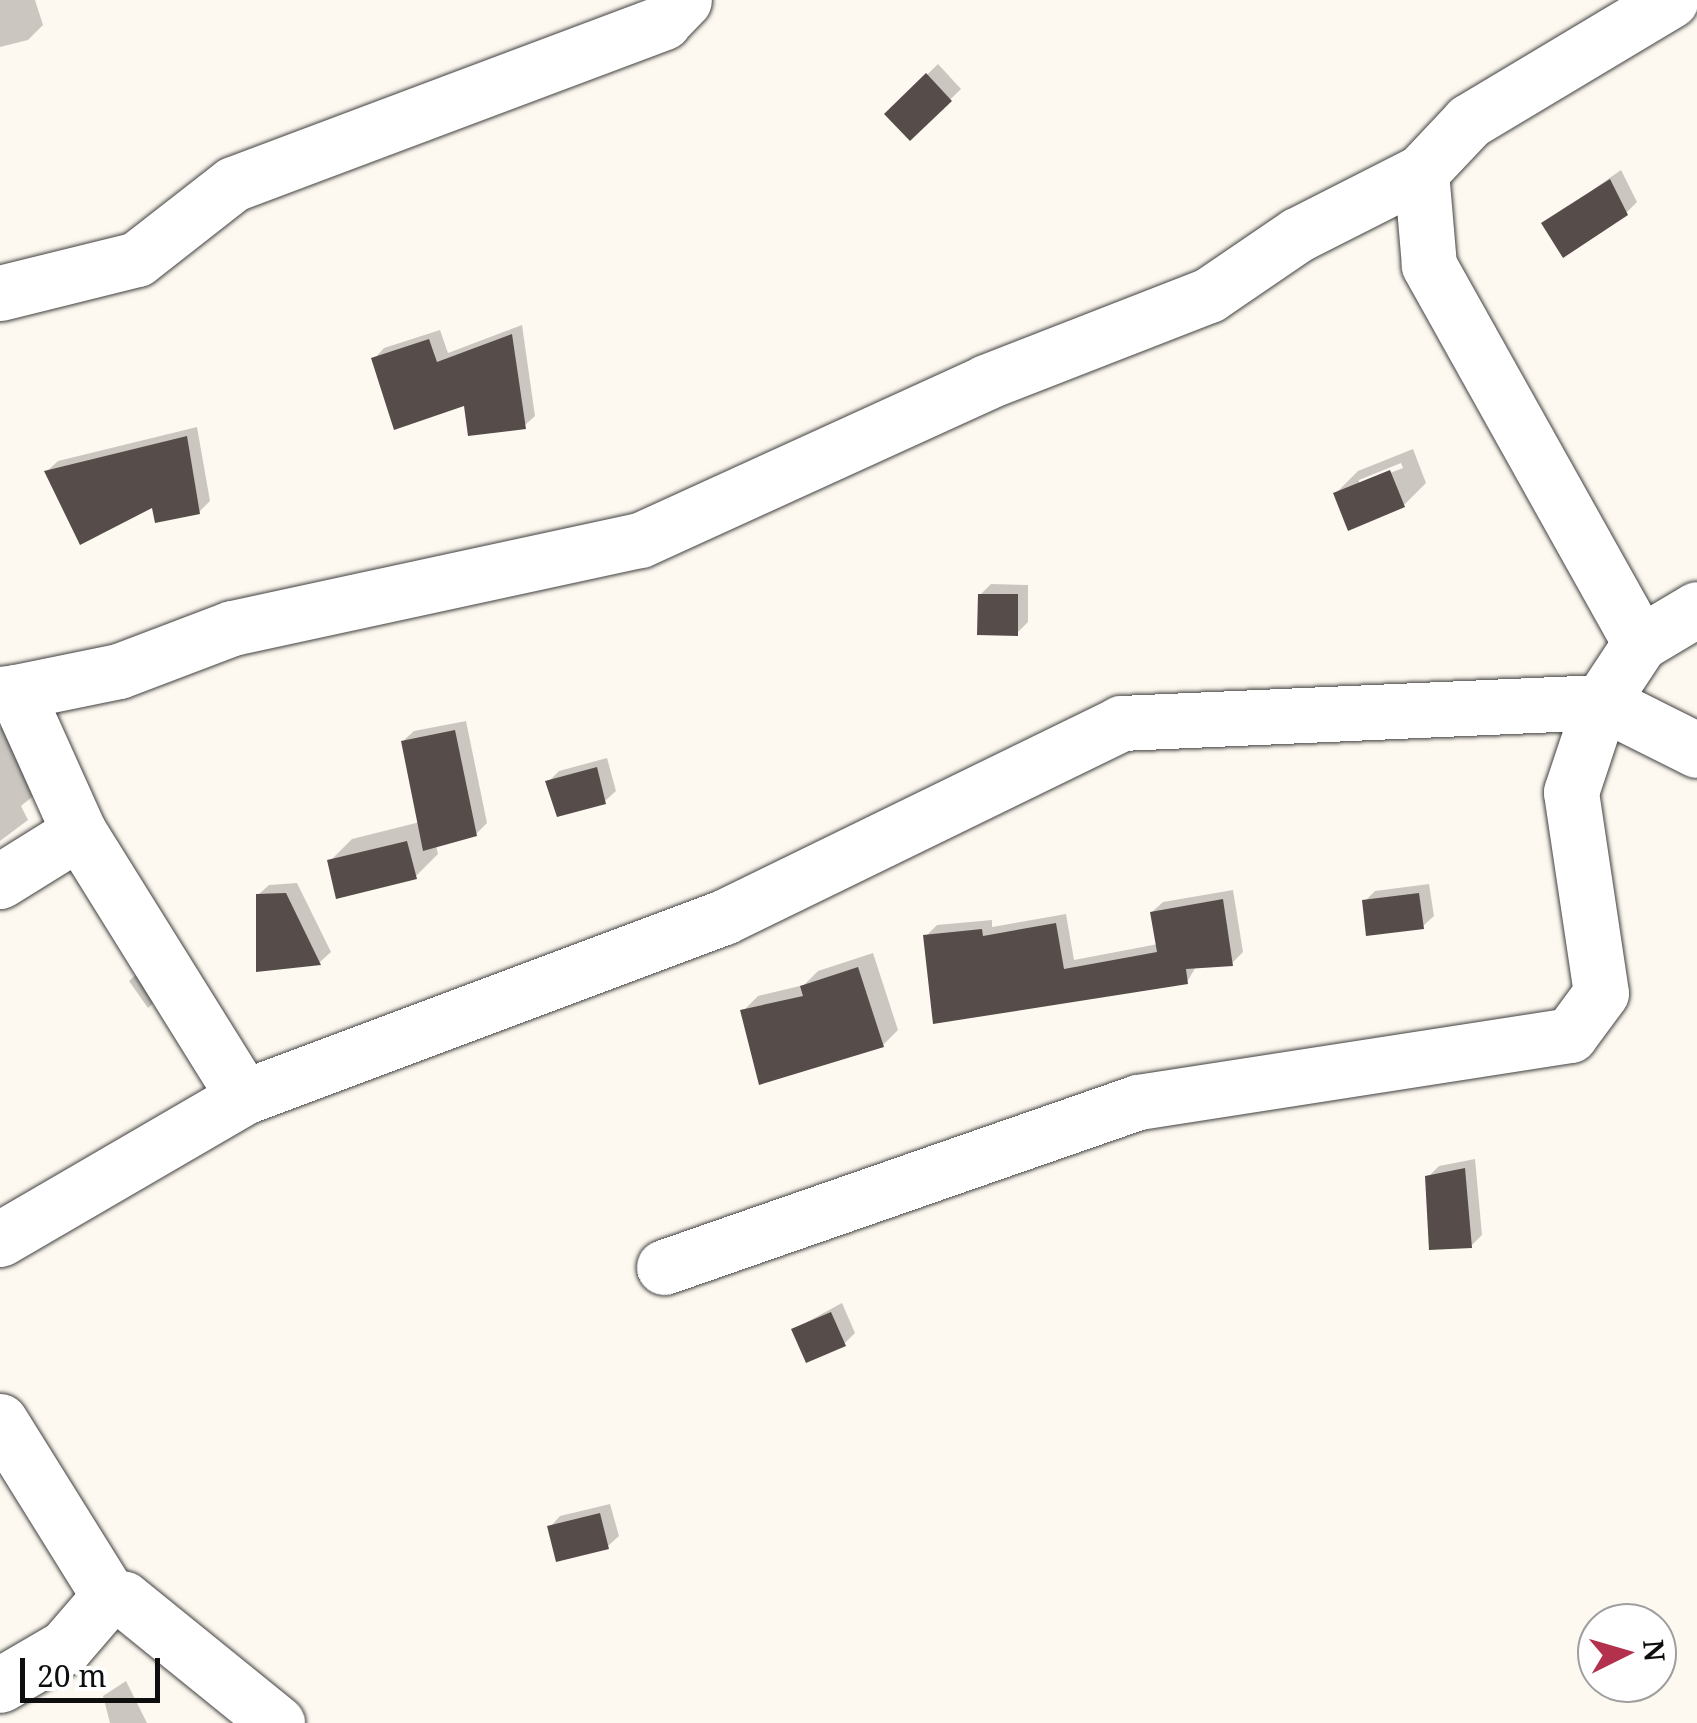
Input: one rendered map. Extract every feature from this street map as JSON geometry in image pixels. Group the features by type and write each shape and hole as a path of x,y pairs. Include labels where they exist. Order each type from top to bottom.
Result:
{"street":[{"path":"0,293 138,259 233,184 663,22 684,0"},
{"path":"244,1097 79,832 8,693 119,670 232,628 640,540 986,382 1209,295 1297,235 1420,172 1468,121 1671,0"},
{"path":"1420,172 1430,265 1640,642"},
{"path":"664,1267 1138,1102 1570,1034 1600,993 1571,792 1601,702 1640,642 1697,608"},
{"path":"0,1239 244,1097 724,917 1120,723 1601,702 1697,750"},
{"path":"0,882 79,832"},
{"path":"0,1421 108,1596 124,1599 277,1723"},
{"path":"0,1685 65,1647 108,1596"}],"building":[{"path":"926,73 952,101 910,141 884,114"},
{"path":"1610,179 1628,215 1563,258 1541,223"},
{"path":"512,334 526,429 468,436 464,406 394,430 371,358 429,339 437,362"},
{"path":"187,436 200,514 155,523 152,508 80,545 44,471"},
{"path":"1390,470 1405,507 1348,531 1333,493"},
{"path":"978,594 1018,594 1018,636 977,635"},
{"path":"455,730 477,836 423,851 401,741"},
{"path":"597,767 606,804 557,817 545,781"},
{"path":"407,841 417,879 336,899 327,860"},
{"path":"286,893 321,965 256,972 256,894"},
{"path":"1419,893 1424,929 1366,936 1362,900"},
{"path":"1223,899 1233,966 1186,969 1188,984 933,1024 923,935 982,929 983,936 1056,923 1064,969 1157,952 1150,912"},
{"path":"858,967 884,1047 759,1085 740,1010 803,996 800,986"},
{"path":"1465,1168 1472,1248 1429,1250 1425,1176"},
{"path":"831,1312 846,1346 806,1363 791,1329"},
{"path":"600,1513 609,1549 556,1562 547,1526"}]}
